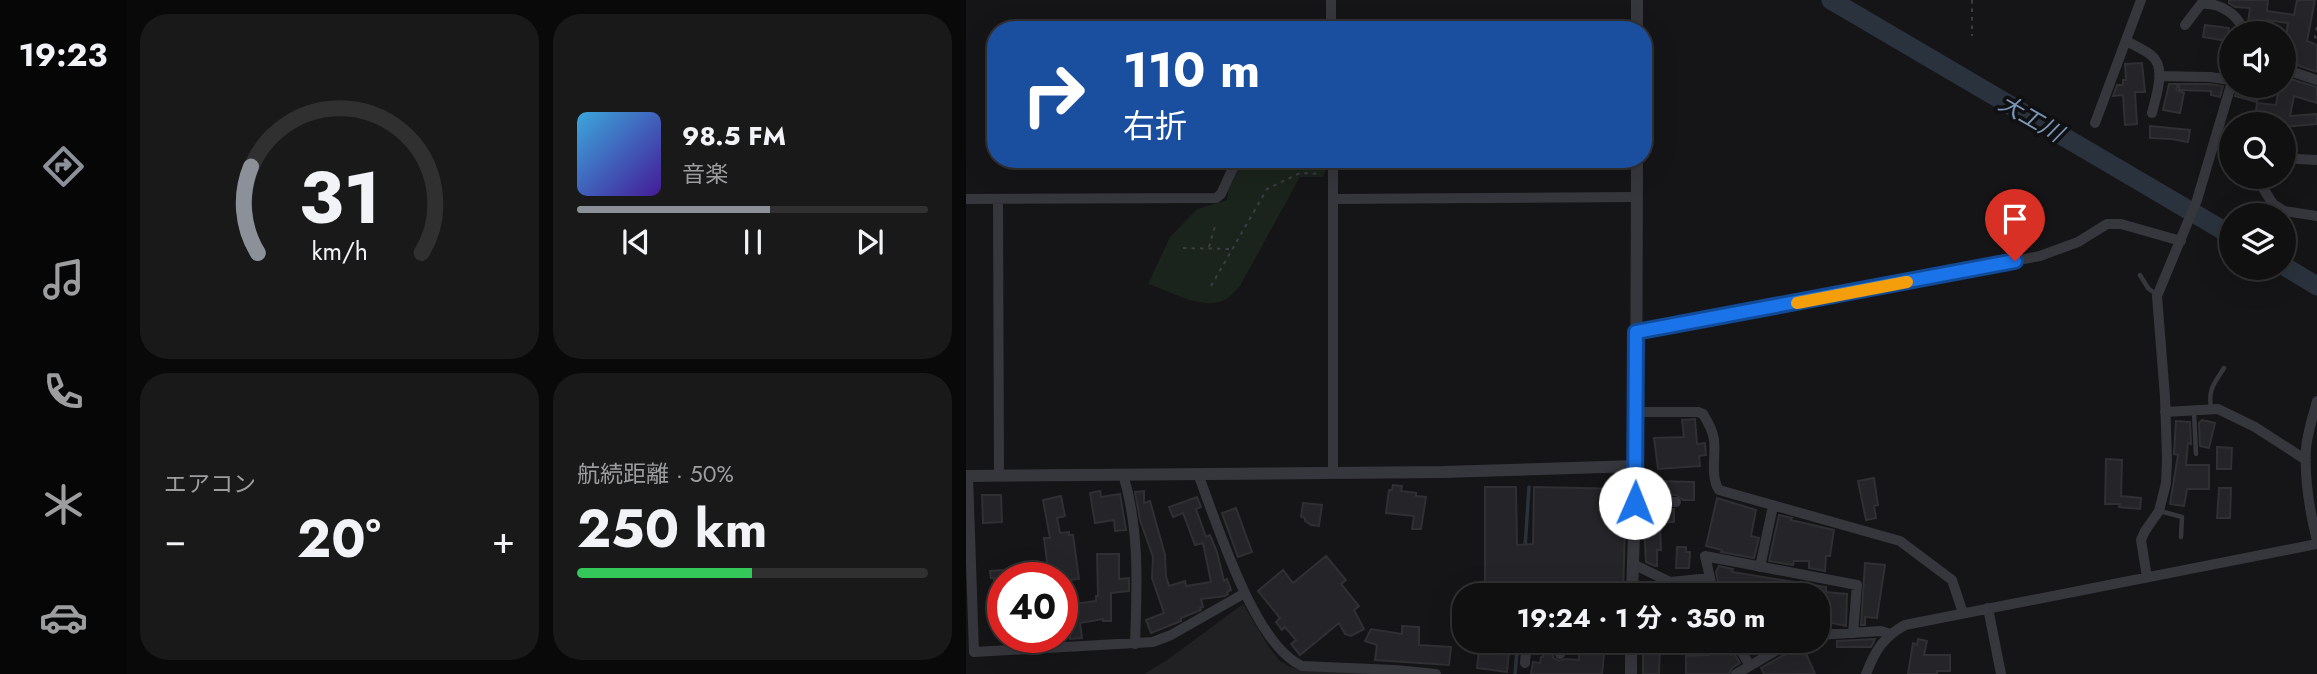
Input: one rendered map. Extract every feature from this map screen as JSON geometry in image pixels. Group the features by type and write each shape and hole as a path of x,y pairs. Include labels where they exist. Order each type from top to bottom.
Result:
{"street":[{"path":"1331,0 1331,21"},
{"path":"1637,0 1637,21"},
{"path":"2095,123 2141,0"},
{"path":"2185,25 2201,4 2211,3 2218,3 2239,21"},
{"path":"2126,41 2152,56 2157,62 2158,88 2152,113"},
{"path":"2296,73 2317,80"},
{"path":"2159,76 2219,79"},
{"path":"2147,577 2141,540 2160,511 2166,483 2165,412 2157,296 2197,200 2227,98"},
{"path":"2297,159 2317,160"},
{"path":"966,199 1216,198 1221,194 1233,168"},
{"path":"1333,168 1333,473"},
{"path":"1632,583 1636,466 1637,168"},
{"path":"2264,189 2273,204 2284,211 2317,216"},
{"path":"1333,199 1637,197"},
{"path":"998,199 999,475"},
{"path":"1636,332 2040,256 2078,242 2107,224 2121,224 2180,241"},
{"path":"1866,674 1873,656 1890,634 1905,625 2317,542 2311,514 2306,448 2317,401"},
{"path":"2165,412 2218,409 2230,413 2306,460"},
{"path":"1636,412 1703,414 1714,440 1716,486 1724,492 1900,541 1952,580 1963,614"},
{"path":"1245,593 1171,635 1153,642 974,652 967,476 1443,472 1636,466"},
{"path":"1124,474 1136,528 1135,644"},
{"path":"1198,474 1245,593 1265,631 1292,661 1302,666 1436,674"},
{"path":"1635,503 1676,502"},
{"path":"1760,567 1773,506"},
{"path":"1711,583 1705,556 1857,585 1853,633"},
{"path":"1633,564 1670,582 1710,578"},
{"path":"1988,608 2000,674"},
{"path":"1830,634 1881,631 1890,634"},
{"path":"1525,663 1526,653"},
{"path":"1631,653 1631,674"},
{"path":"1742,653 1749,666"},
{"path":"1736,674 1772,653"}],"lane":[{"path":"2140,275 2157,296"},
{"path":"2211,409 2211,389 2224,368"},
{"path":"2193,411 2196,454"},
{"path":"2160,511 2182,517 2181,537"}],"path":[{"path":"1972,0 1972,36"},
{"path":"2317,27 2317,39"},
{"path":"1211,286 1267,189 1300,173 1333,174"},
{"path":"1209,248 1216,223"},
{"path":"1183,248 1231,249"}],"shaded area":[{"path":"1238,168 1326,168 1323,177 1300,177 1240,286 1228,298 1219,302 1199,302 1148,284 1170,237 1197,209 1227,200 1229,186"},
{"path":"1243,604 1269,647 1279,660 1288,666 1300,670 1383,674 1144,674"}],"building":[{"path":"2229,0 2268,0 2267,11 2294,15 2297,0 2315,0 2307,41 2317,45 2317,72 2296,65 2296,21 2248,21 2250,8 2235,7"},
{"path":"2205,25 2219,27 2219,40 2203,37"},
{"path":"2142,63 2145,92 2135,92 2137,124 2125,125 2123,95 2113,96 2117,85 2123,85 2123,80 2126,80 2125,64"},
{"path":"2296,81 2317,87 2317,103 2296,97"},
{"path":"2169,84 2178,84 2176,90 2184,93 2180,113 2163,110"},
{"path":"2179,84 2219,85 2219,97 2211,95 2211,91 2179,90"},
{"path":"2242,98 2258,98 2257,102"},
{"path":"2277,98 2294,98 2291,112 2256,112 2257,103 2276,105"},
{"path":"2317,114 2317,124 2296,126 2296,116"},
{"path":"2150,126 2190,130 2188,142 2150,138"},
{"path":"1695,419 1697,444 1705,443 1706,455 1699,456 1700,466 1658,469 1654,438 1684,437 1682,420"},
{"path":"2202,420 2215,423 2209,448 2200,446 2199,423"},
{"path":"2176,421 2190,422 2191,444 2188,443 2186,465 2209,465 2209,489 2187,489 2184,506 2170,504 2178,455 2174,454"},
{"path":"2217,447 2232,448 2231,469 2217,469"},
{"path":"2106,459 2122,460 2121,496 2141,498 2140,509 2119,507 2120,504 2105,504"},
{"path":"1874,478 1878,505 1874,506 1876,518 1866,520 1858,481"},
{"path":"1657,481 1694,482 1694,500 1683,500 1676,495 1658,495"},
{"path":"1393,485 1402,486 1401,491 1426,497 1421,529 1412,529 1414,516 1386,513 1389,490 1392,490"},
{"path":"1485,487 1516,487 1517,545 1533,544 1534,487 1626,489 1623,583 1485,583"},
{"path":"2219,488 2231,488 2230,518 2217,518"},
{"path":"1100,491 1101,497 1120,494 1126,530 1115,531 1114,520 1095,523 1090,493"},
{"path":"1144,491 1144,503 1150,501 1165,555 1169,586 1185,581 1186,586 1211,582 1203,543 1195,545 1183,513 1173,517 1169,507 1197,497 1201,507 1196,509 1206,537 1210,535 1224,581 1227,579 1231,590 1225,596 1201,599 1201,610 1151,633 1146,620 1164,613 1152,578 1153,557 1140,520 1135,492"},
{"path":"982,495 1001,495 1002,522 983,523"},
{"path":"1061,496 1065,516 1057,518 1060,533 1069,532 1069,535 1073,535 1077,562 1047,562 1044,538 1050,538 1043,500"},
{"path":"1717,498 1756,510 1751,536 1759,538 1754,558 1721,552 1722,550 1706,546"},
{"path":"1303,503 1322,505 1319,526 1311,525 1301,517"},
{"path":"1236,508 1252,552 1238,557 1222,513"},
{"path":"1674,509 1674,522 1660,522 1661,550 1657,550 1655,566 1646,562 1644,526 1652,526 1651,510"},
{"path":"1779,515 1834,530 1830,556 1826,556 1825,571 1809,568 1809,561 1794,561 1793,565 1769,561"},
{"path":"1677,547 1686,547 1686,552 1690,552 1689,568 1676,568"},
{"path":"1097,554 1119,554 1119,579 1129,578 1129,591 1111,593 1111,621 1103,619 1080,623 1082,638 1078,638 1078,603 1096,601"},
{"path":"1326,556 1346,580 1341,584 1359,606 1354,610 1364,629 1351,636 1345,634 1339,623 1300,655 1291,644 1296,640 1285,627 1282,630 1276,622 1280,618 1258,591 1283,570 1293,583"},
{"path":"1865,563 1885,565 1877,618 1865,617 1865,625 1861,625"},
{"path":"1719,566 1733,569 1732,572 1801,583 1718,583 1716,572"},
{"path":"1830,592 1847,594 1846,626 1830,623"},
{"path":"1402,626 1419,627 1419,645 1451,647 1449,665 1375,660 1377,645 1365,641 1371,629 1402,634"},
{"path":"1875,639 1871,647 1837,647 1837,641"},
{"path":"1918,639 1927,641 1924,655 1950,655 1950,671 1908,674 1913,643 1917,645"},
{"path":"1479,653 1509,653 1507,672 1477,668"},
{"path":"1543,653 1553,653 1553,658 1559,661 1579,660 1579,653 1612,653 1604,654 1602,674 1531,674 1533,662 1540,663"},
{"path":"1643,653 1660,653 1659,674 1643,674"},
{"path":"1708,653 1734,653 1740,663 1732,668 1729,674 1686,674 1686,656 1709,655"},
{"path":"1806,653 1815,674 1764,674 1761,668 1784,655"}],"waterway":[{"name":"大工川","path":"1831,0 2219,228"},
{"name":"大工川","path":"2296,273 2317,286"},
{"path":"1525,548 1529,487"},
{"path":"1515,674 1517,653"}],"slow traffic":[{"path":"1797,303 1907,282"}],"route":[{"path":"1635,503 1636,332 2015,261"}]}
